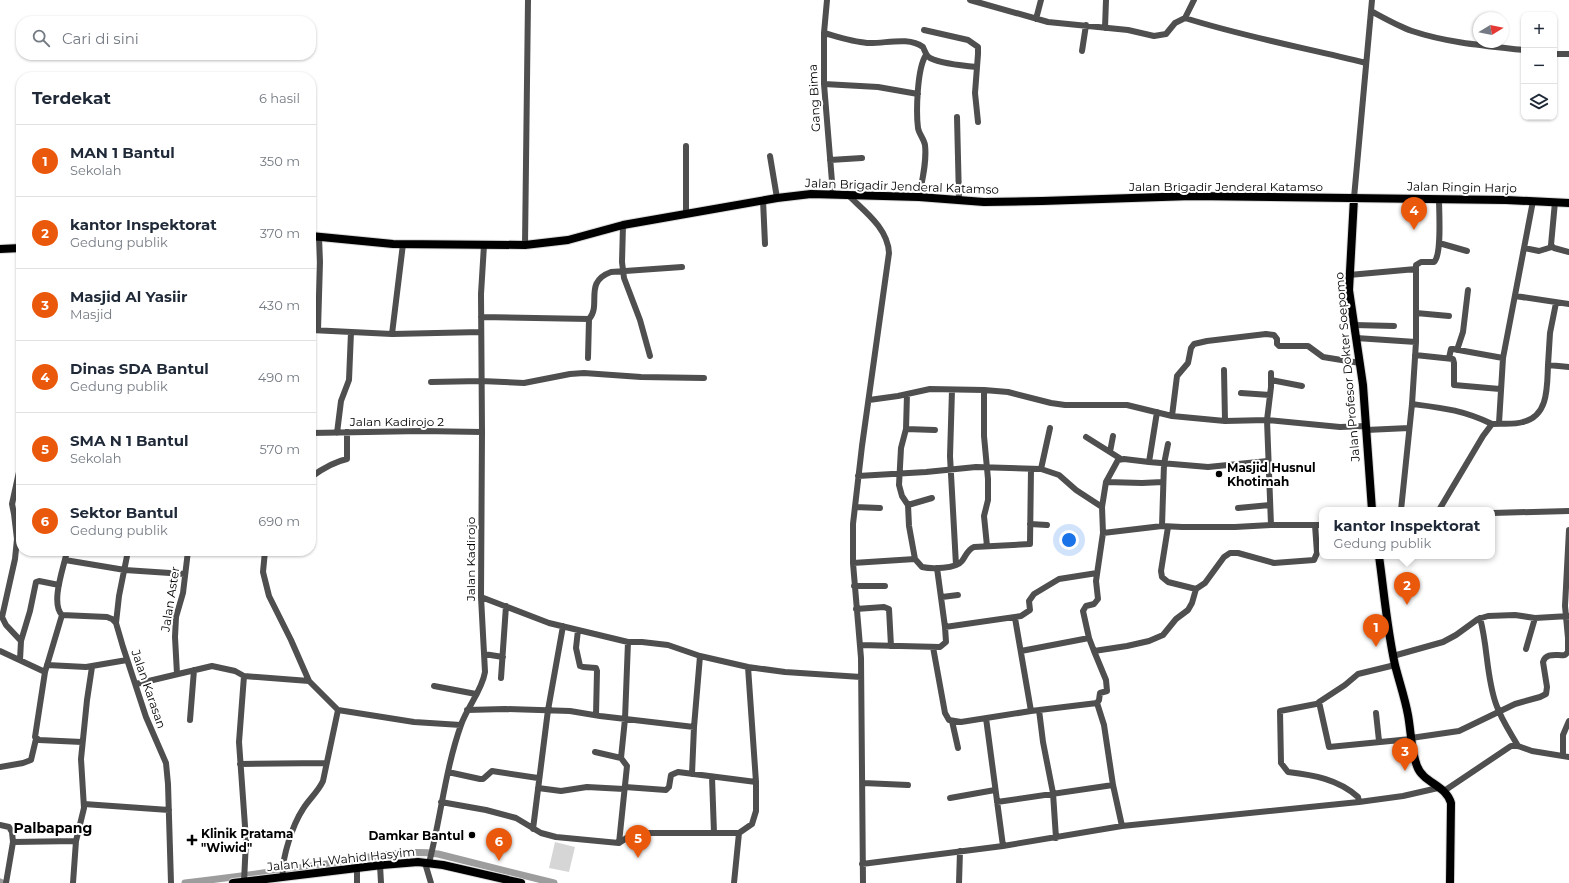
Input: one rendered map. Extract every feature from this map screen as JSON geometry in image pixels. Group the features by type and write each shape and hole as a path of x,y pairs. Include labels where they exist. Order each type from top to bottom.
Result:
{"main road":[{"name":"Jalan Brigadir Jenderal Katamso","path":"316,237 403,244 525,245 568,240 623,225 763,200 805,195 833,194 919,197 984,202 1027,202 1192,196 1354,198"},
{"name":"Jalan Ringin Harjo","path":"1354,198 1569,203"},
{"name":"Jalan Profesor Dokter Soepomo","path":"1354,198 1349,290 1360,363 1372,507"},
{"path":"0,249 16,248"},
{"path":"1379,559 1395,665 1404,697 1418,769 1426,779 1441,790 1450,800 1450,883"},
{"name":"Jalan K.H. Wahid Hasyim","path":"233,883 282,875 380,865 428,862 522,883"}],"street":[{"path":"525,245 528,0"},
{"name":"Gang Bima","path":"827,0 824,33 824,84 833,194"},
{"path":"970,0 990,3 1036,19 1061,24 1086,25 1128,30 1154,36 1164,36 1175,23 1185,18 1194,0"},
{"path":"1036,19 1041,0"},
{"path":"1104,28 1106,0"},
{"path":"1354,198 1372,0"},
{"path":"1371,11 1400,26 1429,36 1472,44 1521,50"},
{"path":"1185,18 1223,30 1366,63"},
{"path":"1082,51 1086,25"},
{"path":"924,30 968,40 975,44 978,50 976,67 978,122"},
{"path":"824,33 862,42 878,43 897,41 916,44 923,47 926,55 930,58 976,67"},
{"path":"1557,54 1569,54"},
{"path":"919,197 925,158 925,145 918,129 918,94 920,70 922,61 926,55"},
{"path":"824,84 878,87 918,94"},
{"path":"957,117 959,199"},
{"path":"686,146 686,214"},
{"path":"770,156 777,198"},
{"path":"830,160 862,158"},
{"path":"848,195 883,232 889,247 889,260 858,476 855,507 853,563 860,645 863,783 863,883"},
{"path":"1401,507 1412,404 1416,342 1416,269 1417,264 1421,262 1436,261 1439,243 1438,199"},
{"path":"763,200 764,244"},
{"path":"1499,423 1500,389 1504,358 1533,201"},
{"path":"1552,247 1551,243 1555,202"},
{"path":"623,225 623,271 640,320 650,356"},
{"path":"316,242 320,262 318,330 392,334 481,332"},
{"path":"1439,243 1467,252"},
{"path":"392,334 403,244"},
{"name":"Jalan Kadirojo","path":"428,862 432,852 448,772 461,726 467,710 484,678 480,597 482,432 481,294 484,245"},
{"path":"1524,248 1539,251 1552,247 1569,252"},
{"path":"588,358 589,319 592,313 596,286 598,281 605,274 623,271 682,267"},
{"path":"1349,275 1416,269"},
{"path":"1458,350 1463,332 1468,290"},
{"path":"1515,296 1569,304"},
{"path":"1412,404 1466,412 1492,424 1522,422 1530,419 1539,412 1546,399 1550,333 1556,303"},
{"path":"1416,313 1449,316"},
{"path":"482,317 589,319"},
{"path":"1354,325 1394,326"},
{"path":"337,433 341,400 349,380 351,332"},
{"path":"1172,416 1177,376 1188,363 1193,345 1207,341 1266,334 1274,335 1278,346 1308,346 1323,357 1360,363"},
{"path":"1356,338 1416,342"},
{"path":"1449,358 1451,349 1504,358"},
{"path":"1415,355 1449,358 1454,361 1454,385 1500,389"},
{"path":"1548,365 1569,367"},
{"path":"1224,370 1225,420"},
{"path":"431,382 481,381 524,383 570,374 584,373 641,377 704,378"},
{"path":"1271,373 1267,420 1271,525"},
{"path":"1271,380 1302,386"},
{"path":"869,400 930,389 984,390 1008,392 1065,405 1117,404 1141,408 1172,416 1225,420 1267,420 1340,427 1409,428"},
{"path":"952,390 950,456 952,470 956,565"},
{"path":"984,390 984,436 988,500 984,516 987,546"},
{"path":"1241,393 1270,395"},
{"path":"907,394 906,429 901,448 899,474 900,493 908,505 909,526 915,559 922,567 937,568 956,565 962,562 972,548 987,546 1030,545 1031,469"},
{"path":"1149,462 1157,412"},
{"path":"1441,507 1483,436 1492,424"},
{"path":"1042,469 1050,428"},
{"path":"906,429 935,430"},
{"path":"316,473 323,468 347,458 347,432"},
{"name":"Jalan Kadirojo 2","path":"316,433 482,432"},
{"path":"1110,452 1113,436"},
{"path":"1086,437 1121,459 1208,467 1268,461"},
{"path":"1168,444 1164,464 1163,482 1165,527 1161,571 1162,577 1168,582 1196,589"},
{"path":"1121,459 1117,461 1106,482 1102,506 1103,533 1096,581 1098,599 1094,604 1086,606 1083,611 1089,638 1104,672 1108,687 1107,691 1100,693 1097,703 1102,718 1113,785 1122,826"},
{"path":"858,476 976,467 1042,469 1058,475 1076,490 1102,506"},
{"path":"1106,482 1163,482"},
{"path":"16,484 12,504 16,511"},
{"path":"908,505 932,498"},
{"path":"1238,508 1270,505"},
{"path":"855,507 880,508"},
{"path":"1495,513 1569,512"},
{"path":"1030,524 1047,525"},
{"path":"1103,533 1165,527 1319,525"},
{"path":"1094,651 1149,641 1163,634 1176,619 1188,610 1192,603 1196,589 1205,583 1224,557 1230,553 1238,553 1274,563 1314,560 1317,553 1315,526"},
{"path":"1319,702 1328,747 1459,731 1471,727 1515,704 1540,697 1547,693 1544,659 1548,655 1566,655 1568,652 1567,575 1569,530"},
{"path":"16,550 2,617 6,625 21,641"},
{"path":"62,615 56,603 66,556"},
{"path":"116,623 119,596 127,556"},
{"name":"Jalan Aster","path":"177,674 175,637 176,617 186,574 188,556"},
{"path":"265,556 263,572 269,596 309,681 338,710 414,722 461,726"},
{"path":"853,563 915,559"},
{"path":"65,560 125,570 186,574"},
{"path":"860,645 942,647 946,642 942,597 937,568"},
{"path":"945,627 1016,618 1029,611 1031,608 1029,600 1034,594 1059,579 1097,573"},
{"path":"20,660 21,641 30,611 36,582 59,585"},
{"path":"854,586 885,586"},
{"path":"942,597 958,595"},
{"path":"480,597 543,621 628,642 668,645 700,656 748,667 785,672 861,677"},
{"path":"501,678 506,606"},
{"path":"856,609 889,608 891,646"},
{"path":"62,615 107,617 116,623"},
{"path":"0,767 31,760 36,739 38,717 47,665 62,615"},
{"path":"1394,656 1443,642 1456,635 1480,618 1515,615 1535,618 1567,616"},
{"path":"1016,618 1030,711"},
{"path":"1480,618 1486,639 1486,657 1490,679 1499,712 1518,746"},
{"path":"1526,649 1535,618"},
{"name":"Jalan Karasan","path":"116,623 150,728 166,763 171,880"},
{"path":"533,828 538,778 548,710 563,626"},
{"path":"578,630 576,648 580,666 596,668 597,671 596,715"},
{"path":"1021,650 1089,638"},
{"path":"619,843 627,766 622,758 628,642"},
{"path":"933,647 945,713 948,719 952,721 966,722 1030,711 1097,703"},
{"path":"0,651 46,672"},
{"path":"484,654 502,657"},
{"path":"692,774 694,726 700,656"},
{"path":"47,665 92,667 127,660"},
{"path":"1359,802 1358,797 1342,785 1320,777 1288,772 1282,766 1280,712 1319,702 1345,685 1358,674 1395,665"},
{"path":"136,684 212,666 235,671 244,676 309,681"},
{"path":"73,883 76,841 84,804 81,769 82,742 92,667"},
{"path":"441,802 516,818 541,833 556,837 619,843 634,833 739,833 750,827 755,817 756,782 748,667"},
{"path":"190,720 194,670"},
{"path":"244,676 239,732 245,826 244,870 246,881"},
{"path":"434,686 476,694"},
{"path":"467,710 505,709 570,711 625,719 694,726"},
{"path":"282,875 283,864 292,832 304,807 322,784 338,710"},
{"path":"1039,710 1053,793 1056,838"},
{"path":"1376,713 1379,741"},
{"path":"986,718 1003,846"},
{"path":"952,721 958,748"},
{"path":"862,864 1003,846 1122,826 1359,802 1441,790 1474,772 1511,746 1518,746 1532,751 1566,757 1563,736 1569,721"},
{"path":"36,739 82,742"},
{"path":"595,752 622,758"},
{"path":"240,764 326,763"},
{"path":"448,772 480,779 483,779 492,771 538,778"},
{"path":"538,788 561,791 588,787 666,790 673,773 678,772 756,782"},
{"path":"712,777 714,834"},
{"path":"863,783 908,785"},
{"path":"997,802 1113,785"},
{"path":"950,798 995,790"},
{"path":"84,804 169,810"},
{"path":"0,825 8,826 13,842 6,881"},
{"path":"734,883 739,833"},
{"path":"13,842 76,841"},
{"path":"959,883 960,851"},
{"path":"428,862 431,883"},
{"path":"380,865 381,883"},
{"path":"357,868 357,883"}],"shaded area":[{"path":"555,842 575,847 569,872 549,868"}],"waterway":[{"path":"185,883 398,853 438,854 554,883"}],"place":[{"name":"Dinas SDA Bantul","path":"1414,230"},
{"name":"Masjid Husnul Khotimah","path":"1219,474"},
{"name":"kantor Inspektorat","path":"1407,605"},
{"name":"MAN 1 Bantul","path":"1376,647"},
{"name":"Masjid Al Yasiir","path":"1405,771"},
{"name":"Damkar Bantul","path":"472,835"},
{"name":"Klinik Pratama \"Wiwid\"","path":"192,840"},
{"name":"SMA N 1 Bantul","path":"638,858"},
{"name":"Sektor Bantul","path":"499,861"}],"district":[{"name":"Palbapang","path":"53,828"}]}
